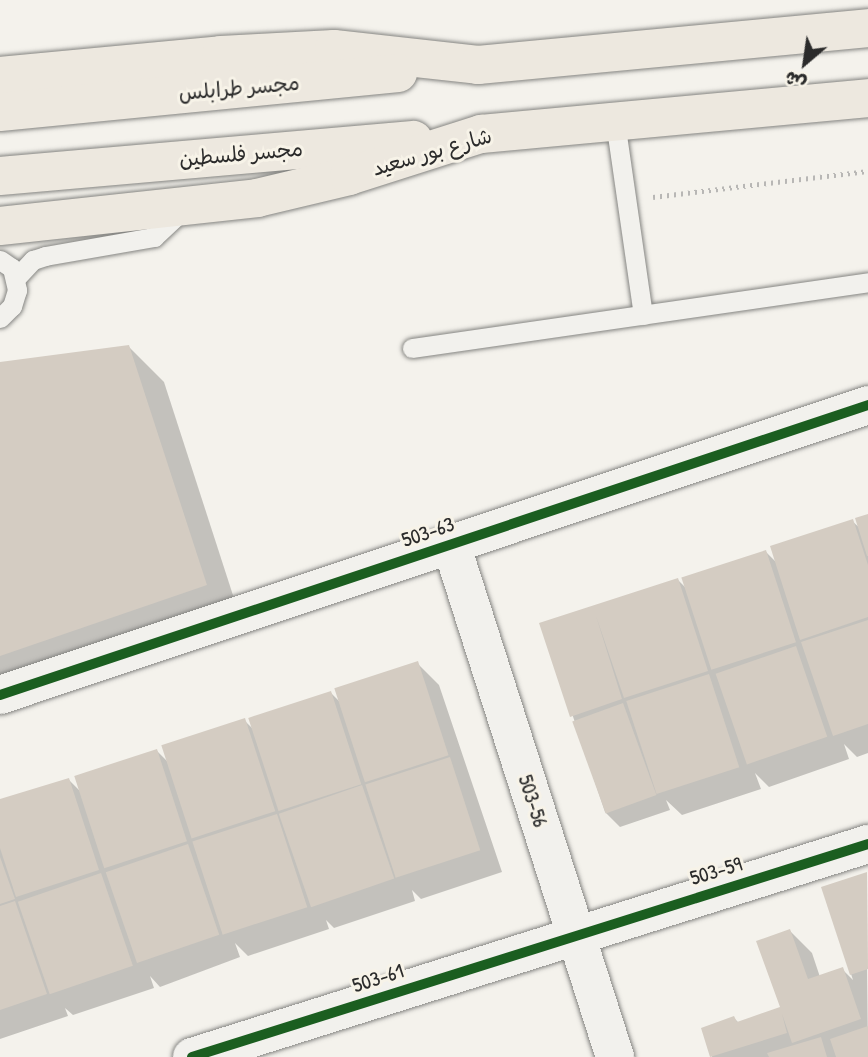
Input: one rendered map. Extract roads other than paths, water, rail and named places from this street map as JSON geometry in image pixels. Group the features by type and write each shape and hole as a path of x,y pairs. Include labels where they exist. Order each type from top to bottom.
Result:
{"main road":[{"path":"0,76 221,55 334,49 478,65 868,28"},
{"name":"مجسر طرابلس","path":"0,112 478,65"},
{"name":"شارع بور سعيد","path":"0,226 257,198 349,176 481,134 868,98"},
{"name":"مجسر فلسطين","path":"0,176 481,134"}],"street":[{"name":"503-63","path":"0,695 868,405"},
{"name":"503-56","path":"451,544 615,1057"},
{"name":"503-59","path":"576,936 868,844"},
{"name":"503-61","path":"192,1057 576,936"}],"lane":[{"path":"615,121 643,315"},
{"path":"0,318 12,306 16,278 33,260 155,237 167,230 187,206"},
{"path":"0,260 16,278"},
{"path":"412,348 868,282"}]}
